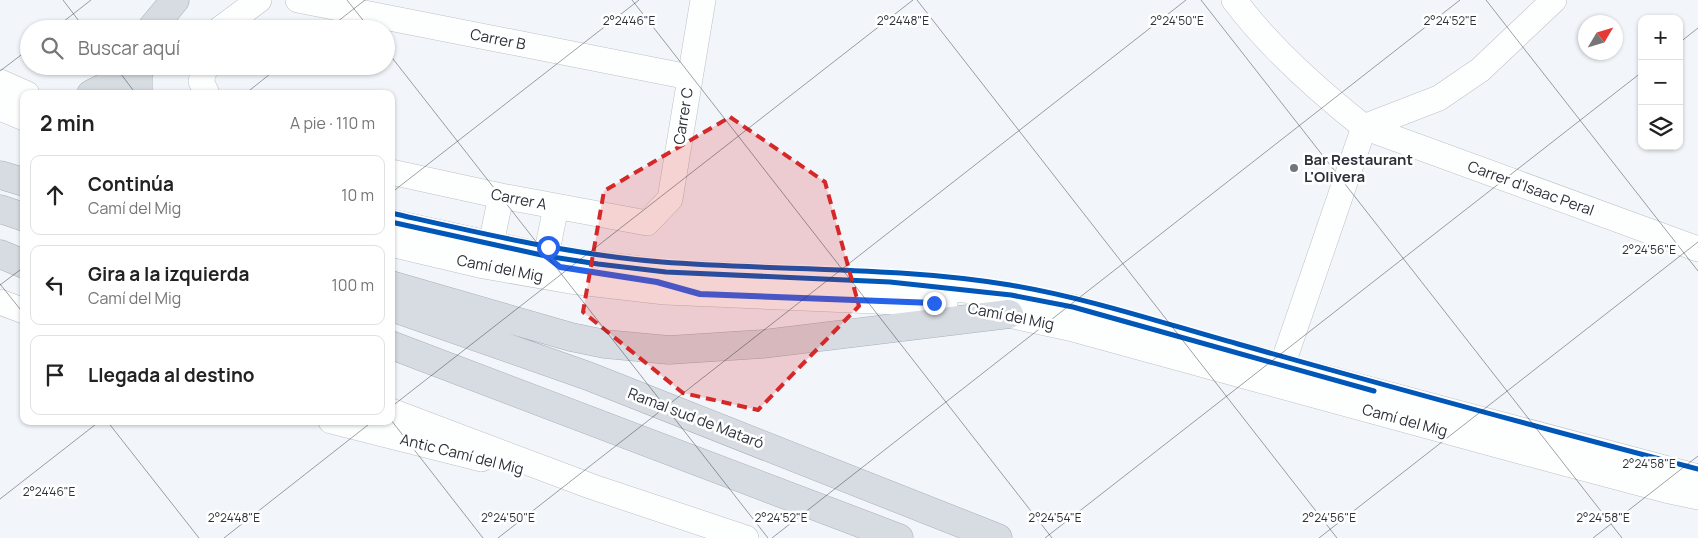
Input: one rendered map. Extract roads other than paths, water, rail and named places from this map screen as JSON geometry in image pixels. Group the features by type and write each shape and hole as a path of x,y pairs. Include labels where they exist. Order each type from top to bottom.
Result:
{"highway":[{"path":"159,20 175,0"},
{"path":"99,90 109,85 118,75"},
{"path":"138,75 138,90"},
{"path":"0,175 20,181"},
{"path":"0,209 20,215"},
{"path":"0,254 20,262"},
{"path":"395,286 571,337 605,344 669,350 762,344 1009,314"},
{"name":"Ramal sud de Mataró","path":"395,307 588,376 998,538"},
{"path":"395,347 899,538"}],"street":[{"path":"232,20 259,0"},
{"name":"Carrer B","path":"304,0 689,77"},
{"name":"Carrer C","path":"647,222 670,199 703,0"},
{"name":"Carrer d'Isaac Peral","path":"1234,0 1250,21 1320,92 1364,127 1698,249"},
{"path":"1282,366 1364,127 1439,98 1480,70 1554,0"},
{"path":"204,75 202,81 205,90"},
{"path":"0,82 20,91"},
{"path":"0,94 20,102"},
{"path":"0,108 20,116"},
{"name":"Carrer A","path":"395,173 556,207 647,222"},
{"path":"490,244 501,196"},
{"path":"546,256 556,207"},
{"name":"Camí del Mig","path":"395,223 546,256 666,272 890,282 1011,295 1073,308 1171,346 1282,366 1698,477"},
{"name":"Camí del Mig","path":"395,234 482,254 490,244"},
{"name":"Camí del Mig","path":"395,245 484,266 570,281 665,292 934,303 1009,314 1039,312 1134,334 1497,445 1698,497"},
{"name":"Camí del Mig","path":"546,256 560,267 657,282 700,294"},
{"path":"0,302 20,310"},
{"name":"Camí del Mig","path":"1282,366 1297,381 1444,422 1497,445"},
{"name":"Antic Camí del Mig","path":"395,412 593,487 746,538"},
{"name":"Antic Camí del Mig","path":"347,425 593,487"}],"place":[{"name":"Bar Restaurant L'Olivera","path":"1294,168"}]}
